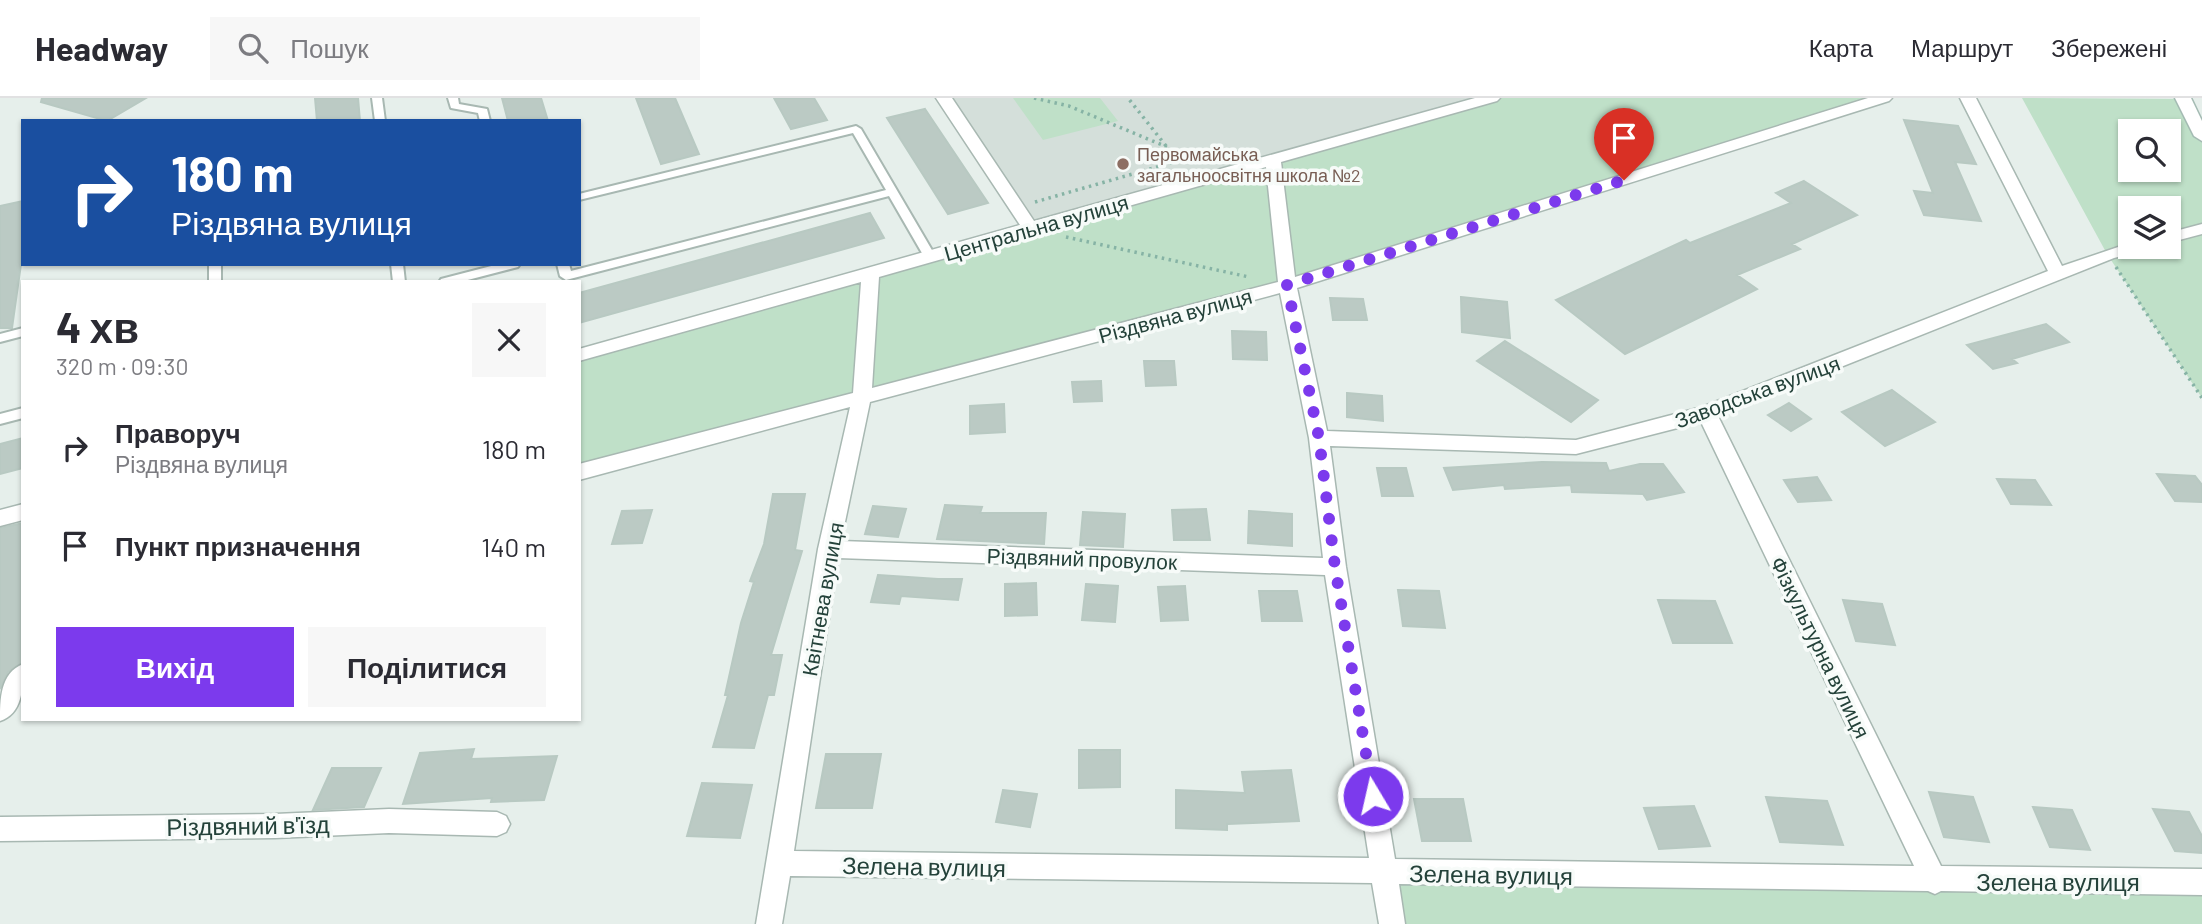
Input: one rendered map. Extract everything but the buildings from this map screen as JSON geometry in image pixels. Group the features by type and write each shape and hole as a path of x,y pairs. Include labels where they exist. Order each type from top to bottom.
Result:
{"street":[{"path":"944,98 1031,229"},
{"name":"Центральна вулиця","path":"581,354 1492,98"},
{"name":"Різдвяна вулиця","path":"581,471 1287,285 1884,98"},
{"path":"1968,98 2058,274"},
{"path":"2183,98 2202,136"},
{"path":"1273,160 1287,285 1319,438 1335,567 1392,924"},
{"path":"2181,235 2202,229"},
{"name":"Заводська вулиця","path":"1319,438 1576,447 1707,414 2118,251"},
{"name":"Квітнева вулиця","path":"769,924 829,549 862,396 870,274"},
{"name":"Фізкультурна вулиця","path":"1707,414 1935,881"},
{"path":"0,518 21,513"},
{"name":"Різдвяний провулок","path":"829,549 1335,567"},
{"path":"0,712 21,677"},
{"name":"Різдвяний в'їзд","path":"0,829 275,826 389,821 497,824"},
{"name":"Зелена вулиця","path":"780,863 1935,881 2202,882"}],"lane":[{"path":"377,98 380,119"},
{"path":"453,98 454,106 483,111 485,119"},
{"path":"581,197 856,129 930,257"},
{"path":"564,266 566,276 892,192"},
{"path":"453,280 506,266"},
{"path":"0,338 21,333"},
{"path":"0,419 21,414"}],"path":[{"path":"1034,98 1069,106 1157,145 1168,147"},
{"path":"1016,208 1178,161 1128,98"},
{"path":"1031,229 1287,285"},
{"path":"2108,254 2202,398"}],"shaded area":[{"name":"Первомайська загальноосвітня школа №2","path":"944,98 1485,98 1031,229"}],"green space":[{"path":"1013,98 1100,98 1118,121 1043,140"},
{"path":"1492,98 1884,98 1287,285 581,471 581,354"},
{"path":"2022,98 2181,99 2202,140 2202,398 2107,254"},
{"path":"1385,873 2202,882 2202,924 1392,924"}],"place":[{"name":"Первомайська загальноосвітня школа №2","path":"1123,164"}],"route":[{"path":"1373,796 1335,567 1319,438 1287,285 1624,180"}]}
